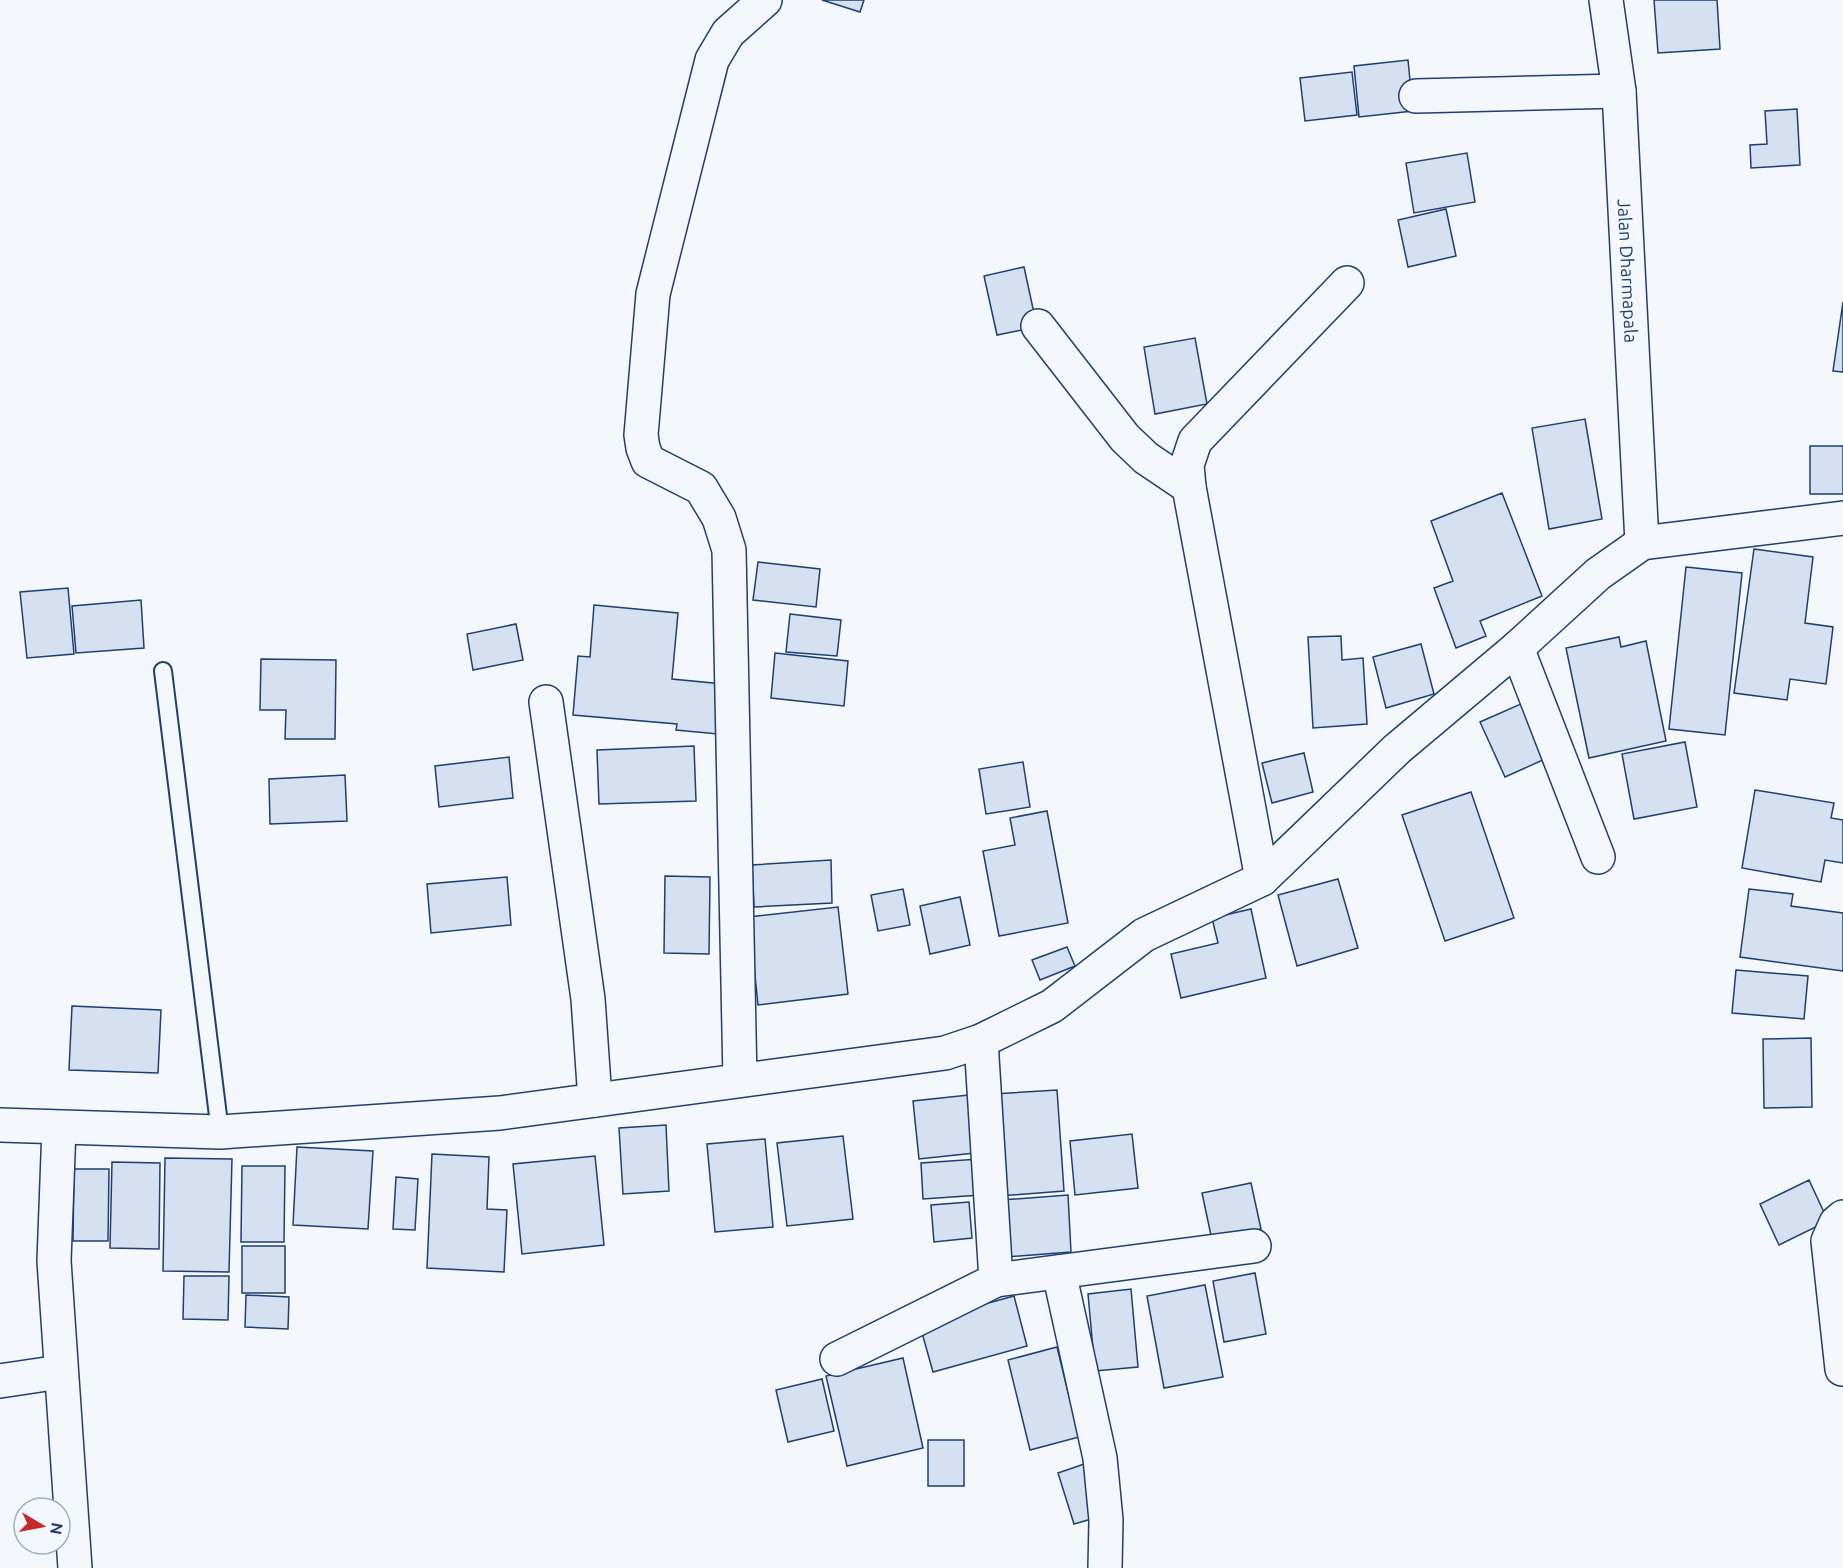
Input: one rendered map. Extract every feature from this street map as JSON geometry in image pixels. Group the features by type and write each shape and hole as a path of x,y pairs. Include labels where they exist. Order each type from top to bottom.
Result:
{"street":[{"path":"740,1080 729,550 719,518 701,488 648,461 641,435 653,294 712,60 728,33 765,0"},
{"name":"Jalan Dharmapala","path":"1606,0 1619,91 1642,543"},
{"path":"1416,96 1619,91"},
{"path":"1262,879 1189,488 1187,465 1195,441 1347,283"},
{"path":"1038,326 1125,438 1146,458 1189,488"},
{"path":"0,1125 220,1132 500,1113 945,1053 981,1041 1052,1006 1144,935 1262,879 1397,749 1518,648 1598,574 1642,543 1843,518"},
{"path":"1518,648 1598,857"},
{"path":"546,702 588,999 595,1100"},
{"path":"981,1041 996,1280"},
{"path":"59,1128 54,1262 75,1568"},
{"path":"1842,1369 1828,1241 1836,1223 1843,1217"},
{"path":"837,1359 996,1280 1254,1246"},
{"path":"1059,1272 1100,1458 1106,1520 1105,1568"},
{"path":"0,1382 60,1372"}],"lane":[{"path":"163,671 220,1132"}],"building":[{"path":"822,0 864,0 860,12"},
{"path":"1654,0 1717,0 1720,49 1658,53"},
{"path":"1408,60 1413,111 1359,117 1354,66"},
{"path":"1352,72 1357,115 1305,121 1300,78"},
{"path":"1797,109 1800,165 1751,168 1750,145 1767,144 1765,111"},
{"path":"1467,153 1475,202 1414,213 1406,163"},
{"path":"1446,209 1456,256 1408,267 1398,220"},
{"path":"1024,267 1037,327 997,335 984,276"},
{"path":"1843,302 1843,372 1833,371"},
{"path":"1195,338 1207,404 1155,414 1144,347"},
{"path":"1585,419 1602,519 1549,529 1532,428"},
{"path":"1810,446 1843,446 1843,494 1810,494"},
{"path":"1502,493 1542,596 1480,621 1486,636 1456,648 1434,588 1453,581 1431,521"},
{"path":"1754,549 1813,557 1805,623 1833,627 1826,684 1790,679 1787,700 1734,693"},
{"path":"758,562 820,569 816,607 753,600"},
{"path":"1686,567 1742,573 1725,735 1669,729"},
{"path":"68,588 74,654 27,658 20,592"},
{"path":"141,600 144,648 76,653 72,606"},
{"path":"594,605 678,613 672,679 723,684 718,734 676,730 677,724 573,715 578,656 590,657"},
{"path":"790,614 841,620 837,656 786,652"},
{"path":"516,624 523,660 473,670 467,634"},
{"path":"1341,636 1342,660 1363,658 1367,724 1313,728 1308,637"},
{"path":"1619,637 1621,647 1646,641 1666,741 1589,758 1566,648"},
{"path":"1421,644 1434,694 1386,708 1373,657"},
{"path":"775,653 848,661 844,706 771,698"},
{"path":"261,659 336,660 335,739 285,739 286,710 260,710"},
{"path":"1530,700 1554,755 1505,777 1480,722"},
{"path":"1685,742 1697,807 1634,819 1622,754"},
{"path":"694,746 696,801 599,804 597,750"},
{"path":"1304,753 1313,792 1272,803 1262,763"},
{"path":"509,757 513,798 439,807 435,766"},
{"path":"1023,762 1030,807 986,814 979,769"},
{"path":"345,775 347,821 270,824 269,779"},
{"path":"1755,790 1834,803 1831,818 1843,820 1843,863 1825,860 1821,882 1742,868"},
{"path":"1471,792 1514,918 1445,941 1402,815"},
{"path":"1047,811 1068,923 999,936 983,851 1015,845 1010,818"},
{"path":"831,860 832,903 754,907 752,865"},
{"path":"665,876 710,877 709,954 664,953"},
{"path":"507,877 511,925 431,933 427,884"},
{"path":"1338,879 1358,948 1297,966 1278,895"},
{"path":"903,889 910,925 878,931 871,895"},
{"path":"1749,889 1793,894 1791,906 1843,913 1843,971 1740,957"},
{"path":"960,897 970,945 930,954 920,906"},
{"path":"838,907 848,994 758,1005 749,917"},
{"path":"1251,909 1266,978 1181,998 1171,954 1218,943 1212,918"},
{"path":"1067,947 1075,966 1040,980 1032,960"},
{"path":"1736,970 1808,976 1804,1019 1732,1013"},
{"path":"72,1006 161,1010 158,1073 69,1070"},
{"path":"1811,1038 1812,1107 1764,1108 1763,1039"},
{"path":"1057,1090 1064,1191 1000,1196 993,1094"},
{"path":"978,1094 984,1152 919,1159 913,1101"},
{"path":"666,1125 669,1191 623,1194 619,1128"},
{"path":"1132,1134 1138,1188 1075,1195 1070,1141"},
{"path":"843,1136 853,1219 787,1226 777,1143"},
{"path":"765,1139 773,1227 715,1232 707,1144"},
{"path":"297,1147 373,1151 368,1229 293,1225"},
{"path":"432,1154 489,1157 487,1209 507,1210 504,1272 427,1268"},
{"path":"595,1156 604,1245 522,1254 513,1164"},
{"path":"165,1158 232,1159 229,1272 163,1271"},
{"path":"979,1159 981,1195 923,1199 921,1163"},
{"path":"112,1162 160,1163 159,1249 110,1248"},
{"path":"242,1166 285,1166 284,1242 241,1242"},
{"path":"74,1169 109,1169 108,1241 73,1241"},
{"path":"396,1177 418,1179 415,1230 393,1229"},
{"path":"1809,1180 1828,1221 1779,1245 1760,1204"},
{"path":"1251,1183 1261,1229 1212,1240 1202,1193"},
{"path":"1068,1195 1071,1252 1006,1257 1001,1200"},
{"path":"969,1202 972,1238 934,1242 931,1205"},
{"path":"242,1246 285,1246 285,1293 242,1293"},
{"path":"1255,1273 1266,1334 1224,1342 1213,1281"},
{"path":"184,1276 229,1276 228,1320 183,1319"},
{"path":"1205,1285 1223,1377 1164,1388 1147,1296"},
{"path":"1131,1289 1138,1367 1095,1371 1088,1294"},
{"path":"246,1295 289,1297 288,1329 245,1327"},
{"path":"1014,1296 1027,1346 933,1372 919,1322"},
{"path":"1057,1347 1079,1437 1030,1450 1008,1360"},
{"path":"903,1358 923,1448 847,1466 826,1376"},
{"path":"822,1379 834,1431 788,1442 776,1390"},
{"path":"928,1440 964,1440 964,1486 928,1486"},
{"path":"1087,1463 1102,1516 1074,1524 1058,1473"}]}
